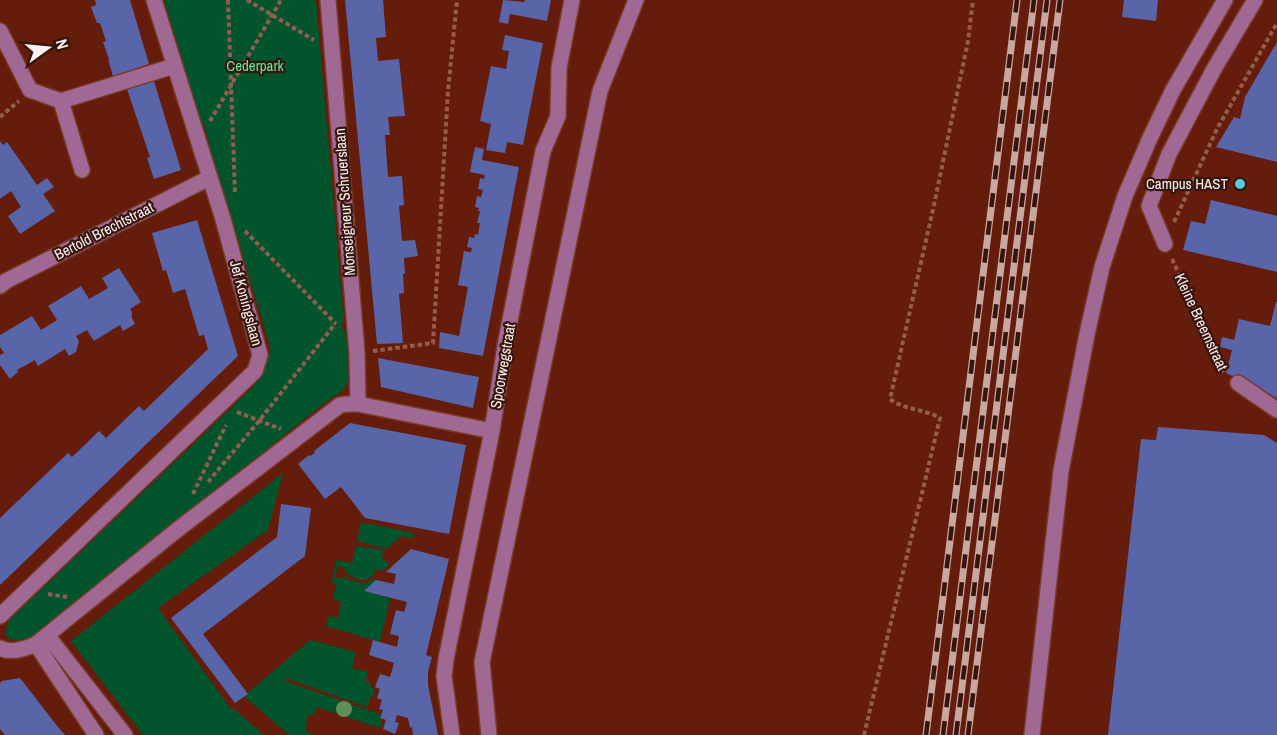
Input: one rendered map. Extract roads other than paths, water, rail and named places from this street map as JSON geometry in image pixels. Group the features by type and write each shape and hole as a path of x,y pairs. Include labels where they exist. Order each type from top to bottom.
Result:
{"street":[{"name":"Jef Koningslaan","path":"0,616 227,407 255,371 260,355 223,219 154,0"},
{"name":"Monseigneur Schruerslaan","path":"328,0 357,353 358,404"},
{"name":"Spoorwegstraat","path":"452,735 444,676 446,659 492,431 505,346 543,151 558,116 559,68 572,0"},
{"path":"489,735 483,662 600,91 636,0"},
{"path":"1032,735 1060,471 1102,267 1125,196 1150,138 1173,90 1225,0"},
{"path":"1165,244 1149,206 1169,154 1214,69 1255,0"},
{"path":"0,31 30,90 61,101 174,66"},
{"path":"61,101 82,170"},
{"name":"Bertold Brechtstraat","path":"2,280 209,178"},
{"name":"Kleine Breemstraat","path":"1238,383 1277,411"},
{"path":"0,648 5,651 23,650 41,640 177,530 340,405 358,404 492,431"},
{"path":"41,640 96,735"},
{"path":"41,640 125,735"}],"railway":[{"path":"926,735 1017,0"},
{"path":"943,735 1034,0"},
{"path":"956,735 1047,0"},
{"path":"968,735 1060,0"}],"place":[{"name":"Campus HAST","path":"1240,184"}],"park label":[{"name":"Cederpark","path":"255,66"}]}
